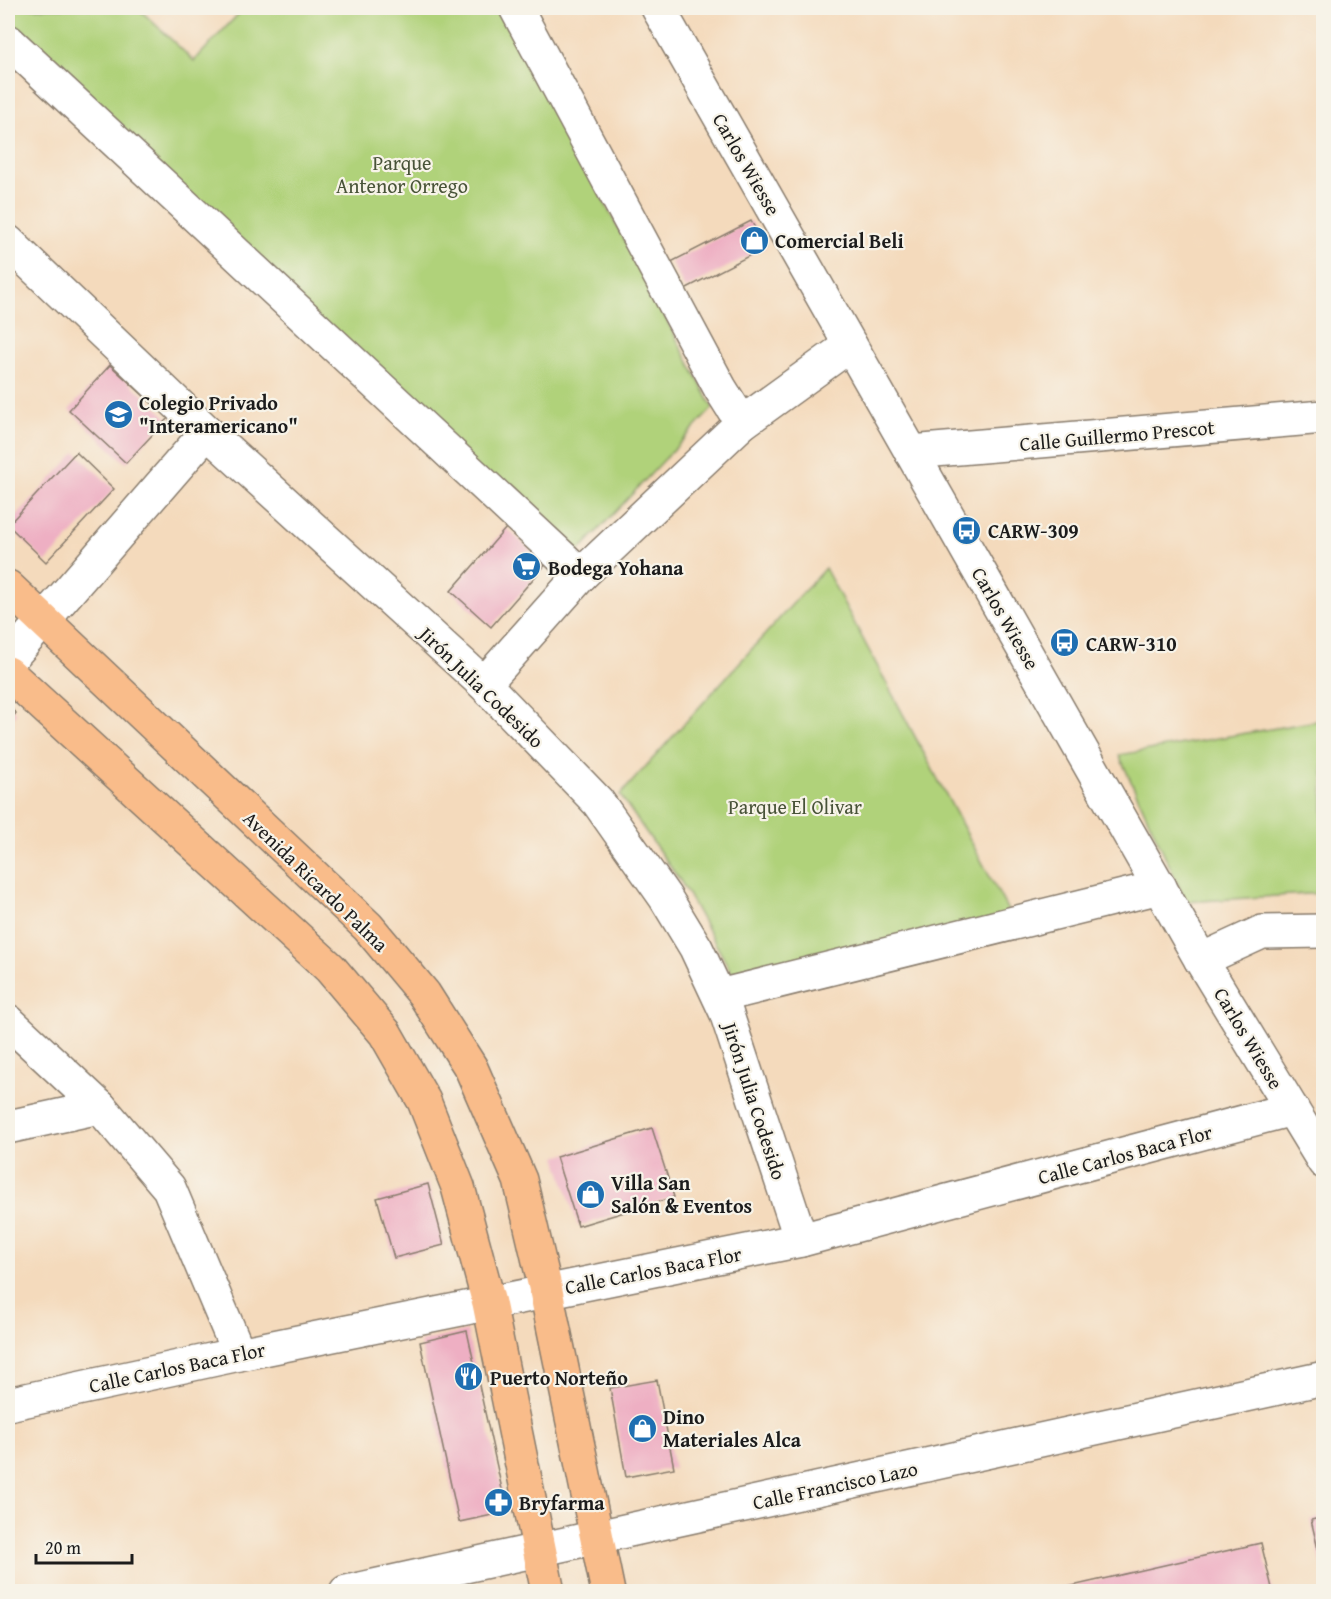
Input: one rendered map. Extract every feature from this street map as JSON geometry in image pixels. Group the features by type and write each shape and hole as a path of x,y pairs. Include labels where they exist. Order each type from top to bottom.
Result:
{"main road":[{"name":"Avenida Ricardo Palma","path":"8,587 368,927 424,994 471,1068 520,1180 546,1291 608,1592"},
{"path":"8,673 330,968 385,1033 424,1101 454,1176 489,1304 548,1592"}],"street":[{"path":"516,8 720,388 742,423"},
{"name":"Carlos Wiesse","path":"658,8 1201,960 1323,1162"},
{"path":"8,41 581,575"},
{"name":"Jirón Julia Codesido","path":"8,242 207,432 484,684 598,802 665,897 696,948 719,996 801,1240"},
{"path":"484,684 581,575 742,423 850,345"},
{"name":"Calle Guillermo Prescot","path":"911,452 1323,417"},
{"path":"8,661 207,432"},
{"path":"719,996 1160,888"},
{"path":"1201,960 1262,932 1323,931"},
{"path":"8,1021 100,1107 169,1188 239,1354"},
{"path":"8,1127 100,1107"},
{"name":"Calle Carlos Baca Flor","path":"8,1404 239,1354 801,1240 1292,1109"},
{"name":"Calle Francisco Lazo","path":"346,1592 1323,1378"}],"green space":[{"name":"Parque Antenor Orrego","path":"8,8 138,8 194,61 244,8 502,8 713,408 573,557 8,35"},
{"name":"Parque El Olivar","path":"825,568 1014,922 733,975 681,882 620,795"},
{"path":"1323,720 1323,893 1186,902 1119,755"}],"building":[{"path":"751,221 766,247 685,289 671,262"},
{"name":"Colegio Privado \"Interamericano\"","path":"110,365 168,418 126,463 69,410"},
{"path":"76,452 114,489 46,562 8,525"},
{"path":"506,528 546,564 491,627 451,591"},
{"path":"8,705 16,713 8,723"},
{"path":"652,1128 674,1197 578,1226 556,1157"},
{"path":"428,1184 444,1245 394,1258 377,1198"},
{"path":"467,1331 507,1512 459,1522 420,1342"},
{"name":"Dino Materiales Alca","path":"657,1380 674,1468 626,1477 610,1388"},
{"path":"1324,1517 1324,1569 1323,1570 1311,1520"},
{"path":"1261,1543 1273,1592 1050,1592 1050,1591"}],"place":[{"name":"Comercial Beli","path":"754,240"},
{"name":"Colegio Privado \"Interamericano\"","path":"118,414"},
{"name":"CARW-309","path":"967,530"},
{"name":"Bodega Yohana","path":"527,567"},
{"name":"CARW-310","path":"1065,643"},
{"name":"Villa San Salón & Eventos","path":"590,1194"},
{"name":"Puerto Norteño","path":"469,1377"},
{"name":"Dino Materiales Alca","path":"642,1428"},
{"name":"Bryfarma","path":"498,1502"}]}
